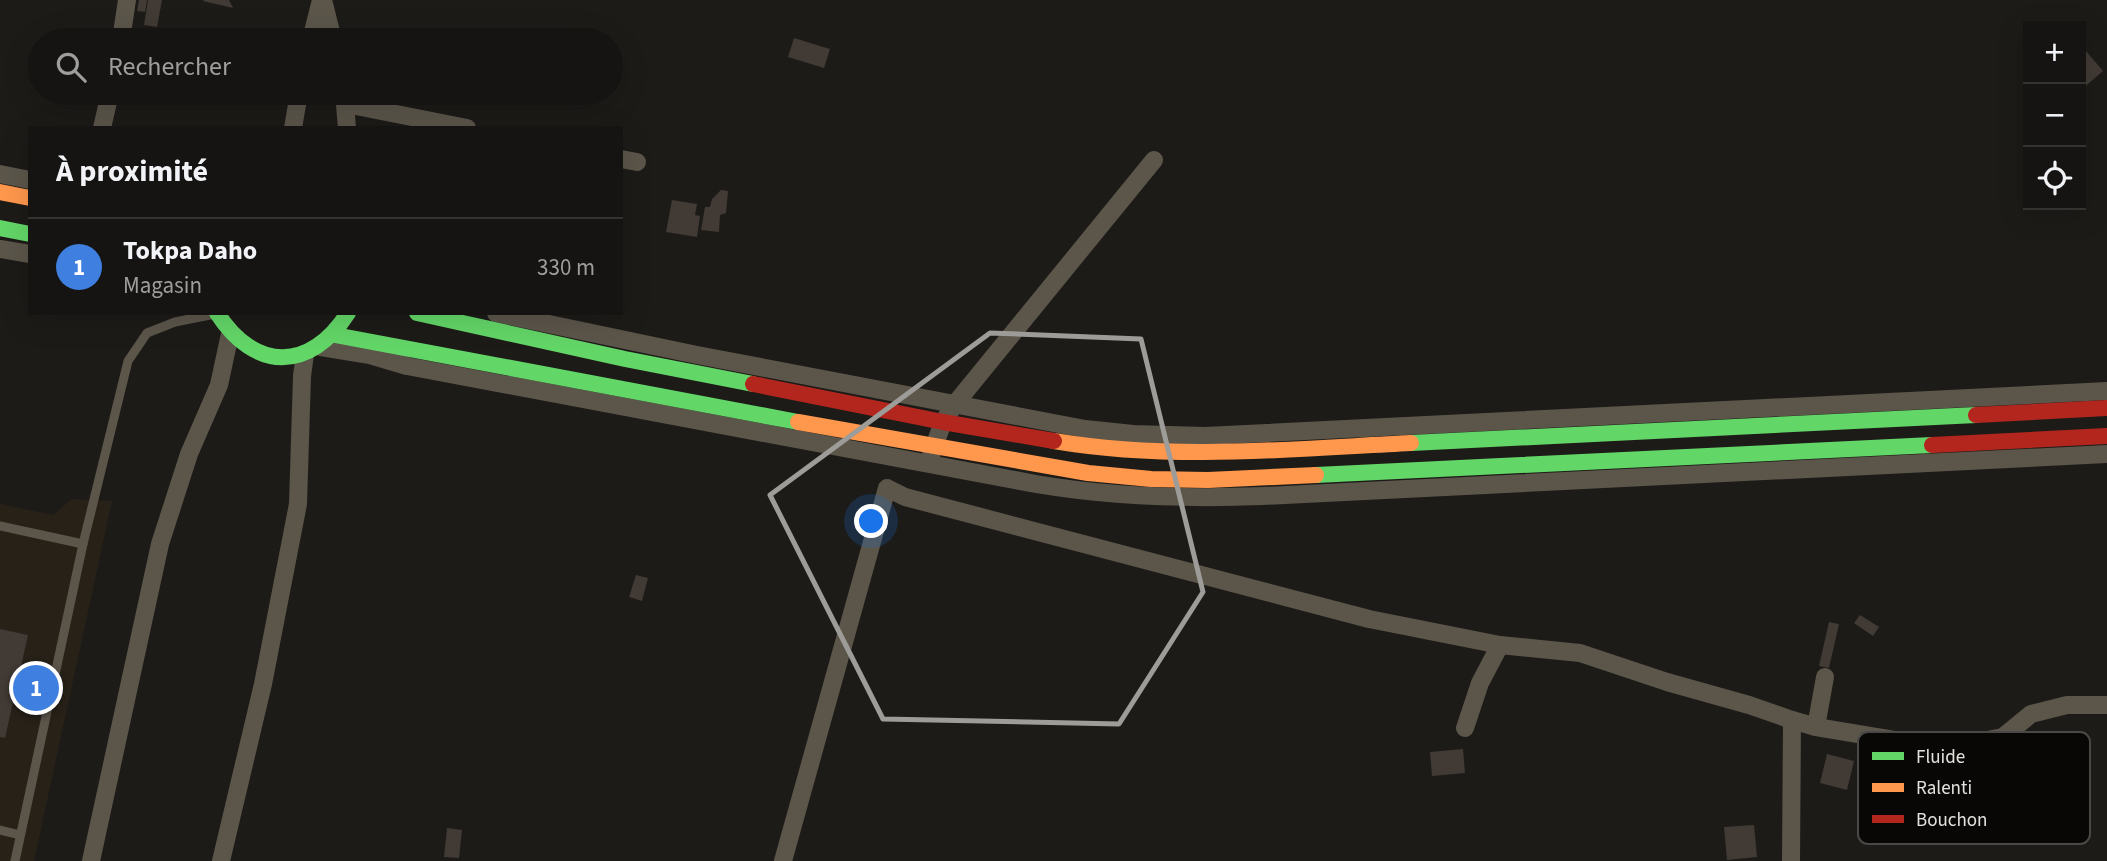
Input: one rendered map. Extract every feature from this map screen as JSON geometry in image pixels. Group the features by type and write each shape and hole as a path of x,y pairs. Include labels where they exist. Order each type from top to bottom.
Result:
{"main road":[{"path":"0,192 28,198"},
{"path":"0,228 28,234"},
{"path":"218,315 230,334 251,350 264,355 291,357 313,350 335,335 347,315"},
{"path":"426,315 625,359 943,422 1096,448 1151,452 1208,453 2107,408"},
{"path":"335,335 930,455 1151,479 1208,480 2107,436"}],"street":[{"path":"123,28 127,0"},
{"path":"314,28 322,0"},
{"path":"322,0 330,28"},
{"path":"102,126 107,105"},
{"path":"293,126 297,105"},
{"path":"345,105 347,126"},
{"path":"373,105 459,126"},
{"path":"930,455 943,422 955,404 1154,160"},
{"path":"0,174 28,180"},
{"path":"0,249 28,254"},
{"path":"506,315 1085,429 1133,434 1205,436 2107,391"},
{"path":"91,861 160,544 189,454 219,386 230,334"},
{"path":"221,861 263,684 299,504 301,389 313,350 370,355 434,371 930,455 1086,493 1199,498 2107,454"},
{"path":"783,861 887,488 905,497 1369,619 1500,645 1580,653 1791,720 1858,734"},
{"path":"1465,728 1480,683 1500,645"},
{"path":"1816,727 1825,677"},
{"path":"2009,732 2031,715 2067,705 2107,705"},
{"path":"1791,720 1791,861"}],"lane":[{"path":"15,861 83,544 128,360 147,333 176,322 208,315"},
{"path":"0,526 83,544"},
{"path":"0,830 20,835"}],"highlighted area":[{"path":"990,333 1141,339 1203,592 1119,724 883,719 770,495"}],"shaded area":[{"path":"72,499 112,501 34,861 0,861 0,504 53,515"}],"building":[{"path":"139,0 147,0 145,12 137,11"},
{"path":"148,0 162,0 157,27 144,25"},
{"path":"229,0 233,8 203,1"},
{"path":"794,38 830,49 824,68 788,57"},
{"path":"2086,51 2103,71 2086,86"},
{"path":"721,190 728,191 726,213 720,215 719,232 701,230 705,207 710,207 712,199"},
{"path":"672,200 697,204 695,215 700,216 697,237 666,232"},
{"path":"636,575 648,578 642,601 629,597"},
{"path":"1860,615 1879,627 1873,636 1854,623"},
{"path":"1829,622 1839,624 1829,668 1819,666"},
{"path":"0,629 28,635 5,738 0,737"},
{"path":"1463,749 1465,773 1432,776 1430,752"},
{"path":"1827,754 1854,761 1847,790 1820,783"},
{"path":"1754,825 1757,857 1727,860 1724,827"},
{"path":"447,828 462,830 459,858 444,857"}],"traffic: fast":[{"path":"0,228 28,234"},
{"path":"219,315 248,346 265,354 282,357 300,354 317,346 346,315"},
{"path":"426,315 753,384"},
{"path":"335,335 798,422"},
{"path":"1411,443 1976,415"},
{"path":"1316,475 1932,445"}],"traffic: slow":[{"path":"0,192 28,198"},
{"path":"798,422 1088,473 1151,479 1208,480 1316,475"},
{"path":"1054,441 1143,451 1187,452 1411,443"}],"traffic: jam":[{"path":"753,384 1054,441"},
{"path":"1976,415 2107,408"},
{"path":"1932,445 2107,436"}],"place":[{"name":"Tokpa Daho","path":"36,688"}]}
